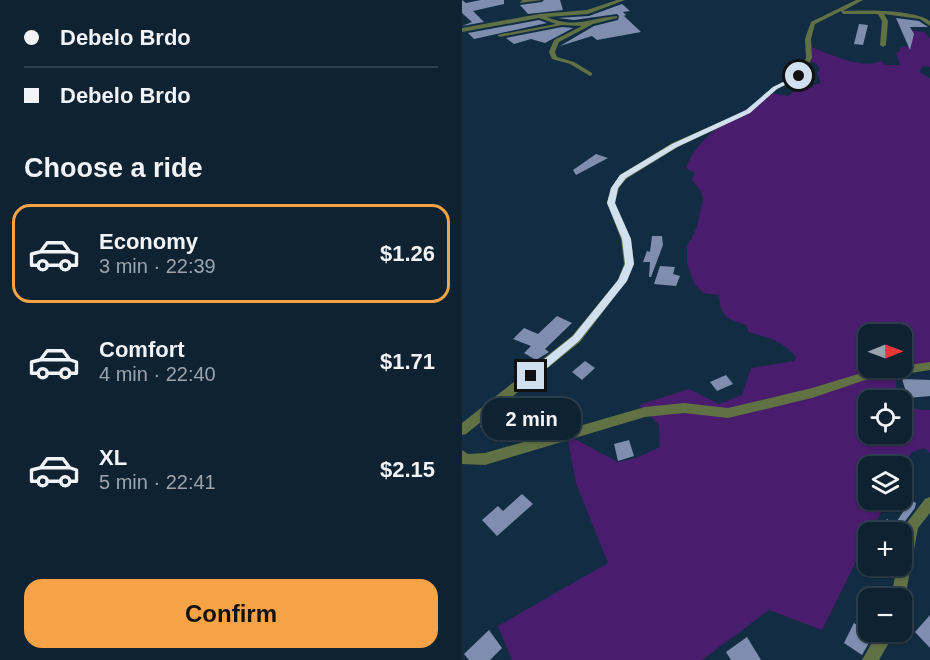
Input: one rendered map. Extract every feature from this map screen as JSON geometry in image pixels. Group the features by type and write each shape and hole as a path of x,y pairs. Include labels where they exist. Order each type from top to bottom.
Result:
{"street":[{"path":"522,2 539,0"},
{"path":"462,30 539,16 593,11 622,0"},
{"path":"462,430 576,339 622,281 629,264 627,239 611,203 615,188 623,177 675,145 748,112 775,88 799,76 809,58 808,39 813,23 860,0"},
{"path":"832,14 880,12 922,18 930,24"},
{"path":"880,12 885,21 883,45"},
{"path":"539,16 559,25"},
{"path":"590,74 572,63 554,58 552,52 556,41 590,24 615,17"},
{"path":"462,22 493,23"},
{"path":"500,35 559,25 590,24"},
{"path":"463,460 485,459 645,412 684,408 728,413 812,393 865,376 930,366"},
{"path":"900,588 912,525 930,503"},
{"path":"870,660 881,642"}],"shaded area":[{"path":"907,30 924,32 930,38 930,67 923,66 919,72 930,78 930,366 912,369 912,324 858,324 858,378 896,378 896,390 858,390 858,444 912,444 912,408 930,410 930,453 924,448 911,453 910,456 858,456 858,510 882,510 876,522 858,522 858,557 822,630 769,610 702,660 512,660 498,626 608,563 576,483 567,435 618,462 636,458 660,447 659,425 639,405 689,389 719,404 742,395 751,368 794,361 796,357 780,343 748,332 747,325 734,321 723,313 719,295 703,293 694,283 687,263 687,247 697,227 703,198 701,191 692,180 695,173 686,168 692,155 723,124 772,93 788,96 803,85 811,88 821,83 817,73 820,69 816,63 807,61 811,47 856,62 865,64 881,61 886,65 900,65 896,53 900,52 900,48 912,45"}],"building":[{"path":"462,0 466,3 481,0 504,0 504,4 473,11 484,22 462,26 472,22 462,13"},
{"path":"560,0 563,10 528,14 520,5 542,2"},
{"path":"622,4 630,11 623,12 626,15 624,16 641,32 597,40 592,36 560,46 594,26 618,20 619,16 617,14 574,20 558,18 589,16"},
{"path":"896,18 919,21 928,27 910,27 914,34 910,50"},
{"path":"539,20 547,23 474,39 468,33"},
{"path":"859,24 868,25 863,45 854,44"},
{"path":"562,27 573,28 545,43 531,39 514,44 506,38"},
{"path":"596,154 608,158 576,175 573,170"},
{"path":"652,236 662,236 663,245 651,277 649,277 650,262 643,262 647,251 650,252"},
{"path":"660,266 675,267 673,274 680,276 676,286 654,284"},
{"path":"557,316 572,323 545,349 549,352 536,360 524,353 531,346 513,339 524,328 538,334"},
{"path":"585,361 595,368 582,380 572,372"},
{"path":"726,375 733,384 717,391 710,382"},
{"path":"902,379 930,380 930,396 912,398 912,390 905,390"},
{"path":"535,398 547,406 533,419 521,411"},
{"path":"494,415 501,424 486,434 480,426"},
{"path":"629,440 634,456 618,461 614,444"},
{"path":"522,494 533,504 497,536 482,520 498,506 503,511"},
{"path":"912,501 916,503 915,508 904,522 896,522 904,510 912,510"},
{"path":"930,615 930,648 915,632"},
{"path":"854,623 858,626 858,642 870,642 862,655 844,643"},
{"path":"489,630 502,648 490,660 469,660 464,654"},
{"path":"747,637 761,660 731,660 726,652"}],"route":[{"path":"531,376 576,339 622,281 629,264 627,239 611,203 615,188 623,177 675,145 748,112 775,88 799,76"}]}
